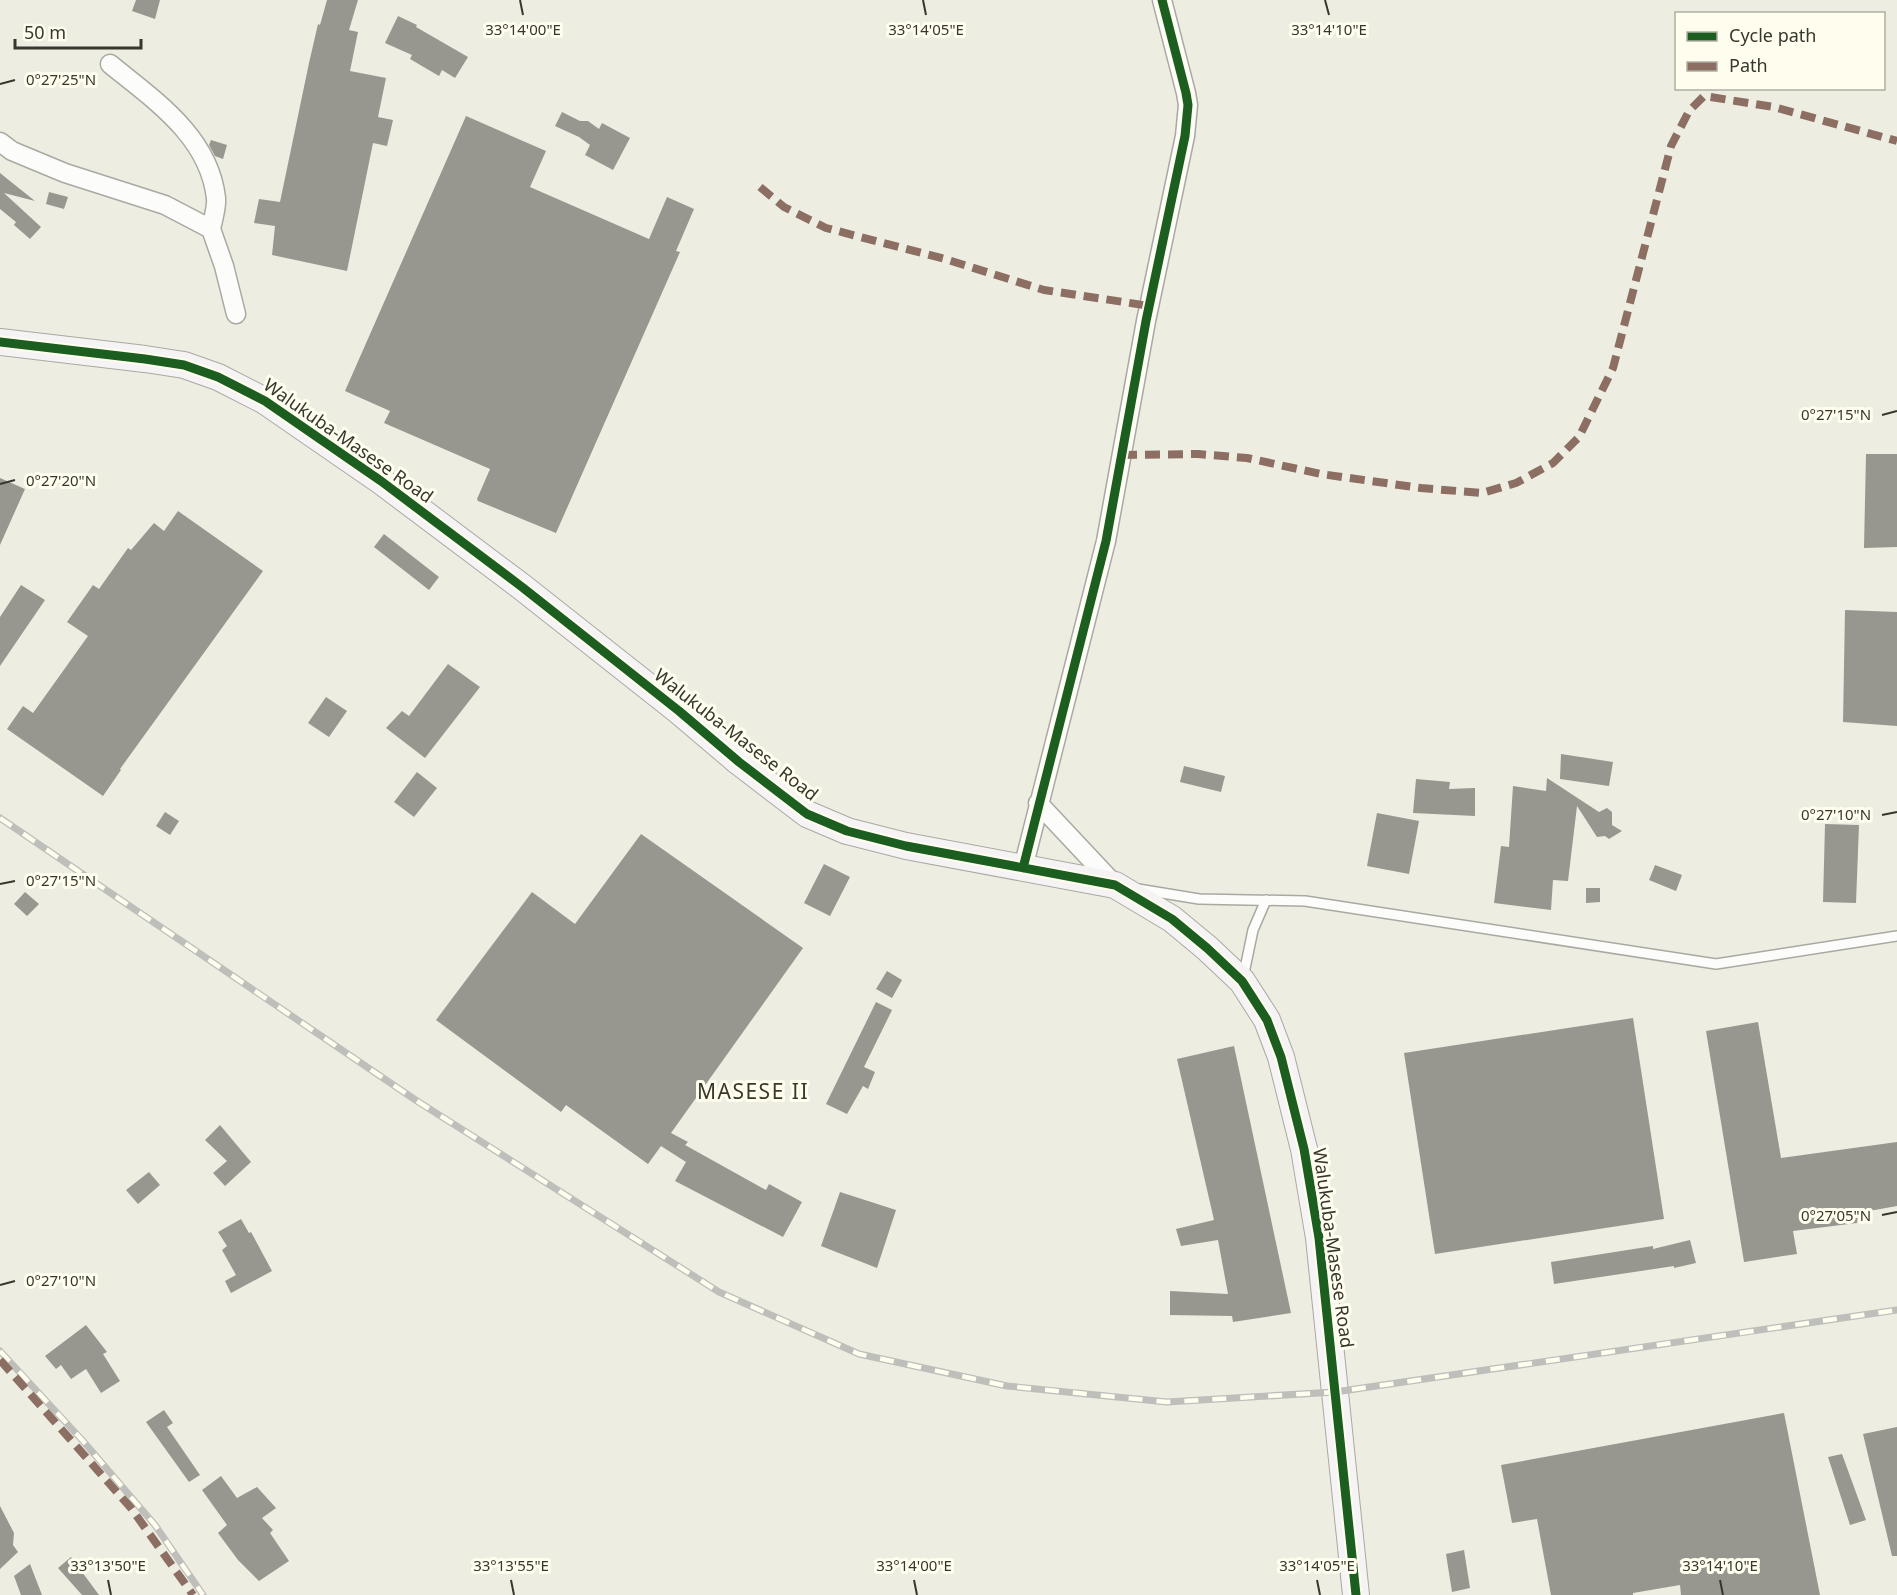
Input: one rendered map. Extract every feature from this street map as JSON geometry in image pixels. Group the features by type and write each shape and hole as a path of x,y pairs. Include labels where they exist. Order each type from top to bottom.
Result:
{"street":[{"path":"1023,867 1106,541 1146,321 1185,136 1188,105 1186,93 1162,0"},
{"path":"110,64 173,115 200,150 213,184 216,200 211,229 224,266 236,314"},
{"path":"0,142 12,151 65,173 165,205 211,229"},
{"name":"Walukuba-Masese Road","path":"0,342 184,365 218,376 256,396 381,481 522,586 679,711 739,762 807,813 847,831 876,839 1115,885 1172,919 1208,948 1242,981 1267,1020 1281,1057 1304,1149 1321,1250 1356,1595"},
{"path":"1038,803 1115,885"}],"lane":[{"path":"1115,885 1199,899 1305,901 1716,964 1897,936"},
{"path":"1242,981 1253,930 1266,900"}],"building":[{"path":"136,0 160,0 155,19 132,11"},
{"path":"327,0 358,0 349,30 358,32 350,71 386,78 378,117 393,120 387,146 373,143 347,271 272,255 275,226 254,223 259,199 280,202 318,24 320,25"},
{"path":"398,16 417,25 416,27 468,57 455,78 442,70 439,76 410,59 412,55 385,43"},
{"path":"562,112 580,121 588,121 599,129 602,123 630,138 613,170 585,155 590,145 555,126"},
{"path":"466,116 546,151 530,187 649,239 667,197 694,209 676,251 680,252 556,533 478,501 490,469 384,423 390,411 345,391"},
{"path":"211,140 227,145 223,159 215,156 209,145"},
{"path":"0,173 35,201 4,193 41,227 30,239 14,225 16,222 0,209"},
{"path":"49,192 68,197 64,209 46,204"},
{"path":"1866,454 1897,454 1897,547 1864,548"},
{"path":"0,478 25,489 0,545"},
{"path":"178,511 263,571 103,796 7,729 23,706 33,713 88,636 67,622 93,585 99,589 128,548 131,550 154,523 164,531"},
{"path":"384,534 439,577 429,590 374,547"},
{"path":"21,585 45,600 0,666 0,617"},
{"path":"1845,610 1897,612 1897,726 1843,722"},
{"path":"448,664 480,687 425,758 386,728 402,711 409,716"},
{"path":"326,697 347,711 329,737 308,723"},
{"path":"1561,754 1613,762 1609,786 1560,779"},
{"path":"1184,766 1225,776 1221,792 1180,782"},
{"path":"417,772 437,788 414,817 394,802"},
{"path":"1547,778 1599,812 1607,808 1612,812 1612,825 1622,831 1609,839 1605,836 1597,837 1577,806 1568,881 1553,880 1551,910 1494,903 1501,846 1509,847 1513,786 1546,791"},
{"path":"1416,779 1450,782 1449,789 1475,788 1475,816 1413,813"},
{"path":"165,812 179,821 170,835 156,826"},
{"path":"1377,813 1419,821 1409,874 1367,866"},
{"path":"1825,824 1859,825 1856,903 1823,902"},
{"path":"641,834 803,948 671,1133 688,1142 685,1145 766,1190 769,1184 802,1202 783,1237 675,1181 686,1162 661,1146 648,1164 566,1105 561,1112 436,1020 532,892 575,924"},
{"path":"824,864 850,877 830,916 804,903"},
{"path":"1655,865 1682,875 1676,891 1649,880"},
{"path":"1586,888 1600,888 1600,902 1586,903"},
{"path":"25,892 39,904 27,916 14,904"},
{"path":"887,971 902,980 892,998 876,989"},
{"path":"876,1002 892,1010 864,1067 875,1072 868,1089 863,1086 847,1114 826,1104"},
{"path":"1633,1018 1664,1219 1435,1254 1404,1053"},
{"path":"1758,1022 1781,1158 1897,1142 1897,1206 1858,1213 1857,1223 1793,1231 1797,1254 1744,1262 1706,1031"},
{"path":"1234,1046 1291,1313 1233,1322 1232,1316 1170,1315 1170,1291 1228,1294 1218,1240 1181,1246 1176,1229 1214,1220 1177,1059"},
{"path":"220,1125 251,1162 225,1186 213,1173 227,1161 205,1140"},
{"path":"149,1172 160,1185 138,1204 126,1190"},
{"path":"840,1192 896,1210 877,1268 821,1246"},
{"path":"241,1219 249,1233 251,1232 272,1271 231,1293 225,1281 236,1275 222,1250 227,1246 218,1232"},
{"path":"1690,1240 1696,1263 1554,1284 1551,1262 1653,1246 1653,1249"},
{"path":"86,1325 107,1352 103,1354 120,1381 101,1393 86,1369 71,1379 61,1365 56,1369 45,1356"},
{"path":"164,1410 173,1423 167,1427 200,1475 189,1482 146,1422"},
{"path":"1784,1413 1820,1595 1681,1595 1680,1585 1633,1593 1633,1595 1551,1595 1537,1519 1512,1523 1501,1465"},
{"path":"1897,1427 1897,1556 1892,1556 1863,1434"},
{"path":"1842,1454 1866,1520 1850,1525 1828,1457"},
{"path":"221,1476 237,1498 257,1487 276,1508 262,1518 273,1530 270,1533 289,1561 259,1581 238,1560 218,1533 227,1525 202,1490"},
{"path":"0,1506 14,1533 13,1545 18,1552 0,1569"},
{"path":"1464,1550 1470,1588 1452,1592 1446,1554"},
{"path":"71,1557 99,1595 82,1595 58,1568"},
{"path":"30,1564 42,1595 21,1595 14,1576"}],"railway":[{"path":"0,818 417,1101 719,1292 859,1354 1007,1386 1167,1402 1335,1392 1897,1310"},
{"path":"0,1351 83,1441 155,1525 203,1595"}],"marked path":[{"path":"1122,455 1198,454 1247,458 1321,474 1421,488 1482,493 1516,483 1553,463 1579,437 1613,368 1671,146 1689,111 1704,96 1774,107 1897,141"},
{"path":"760,187 784,207 826,228 945,259 1044,290 1150,306"},
{"path":"0,1360 131,1508 193,1595"}],"cycle path":[{"path":"1023,868 1106,541 1146,321 1185,136 1188,105 1186,93 1162,0"},
{"path":"0,342 184,365 218,377 265,401 381,481 522,587 807,814 847,831 906,846 1115,885 1172,919 1207,948 1242,981 1267,1020 1281,1057 1304,1149 1319,1238 1356,1595"}],"district":[{"name":"MASESE II","path":"753,1092"}]}
